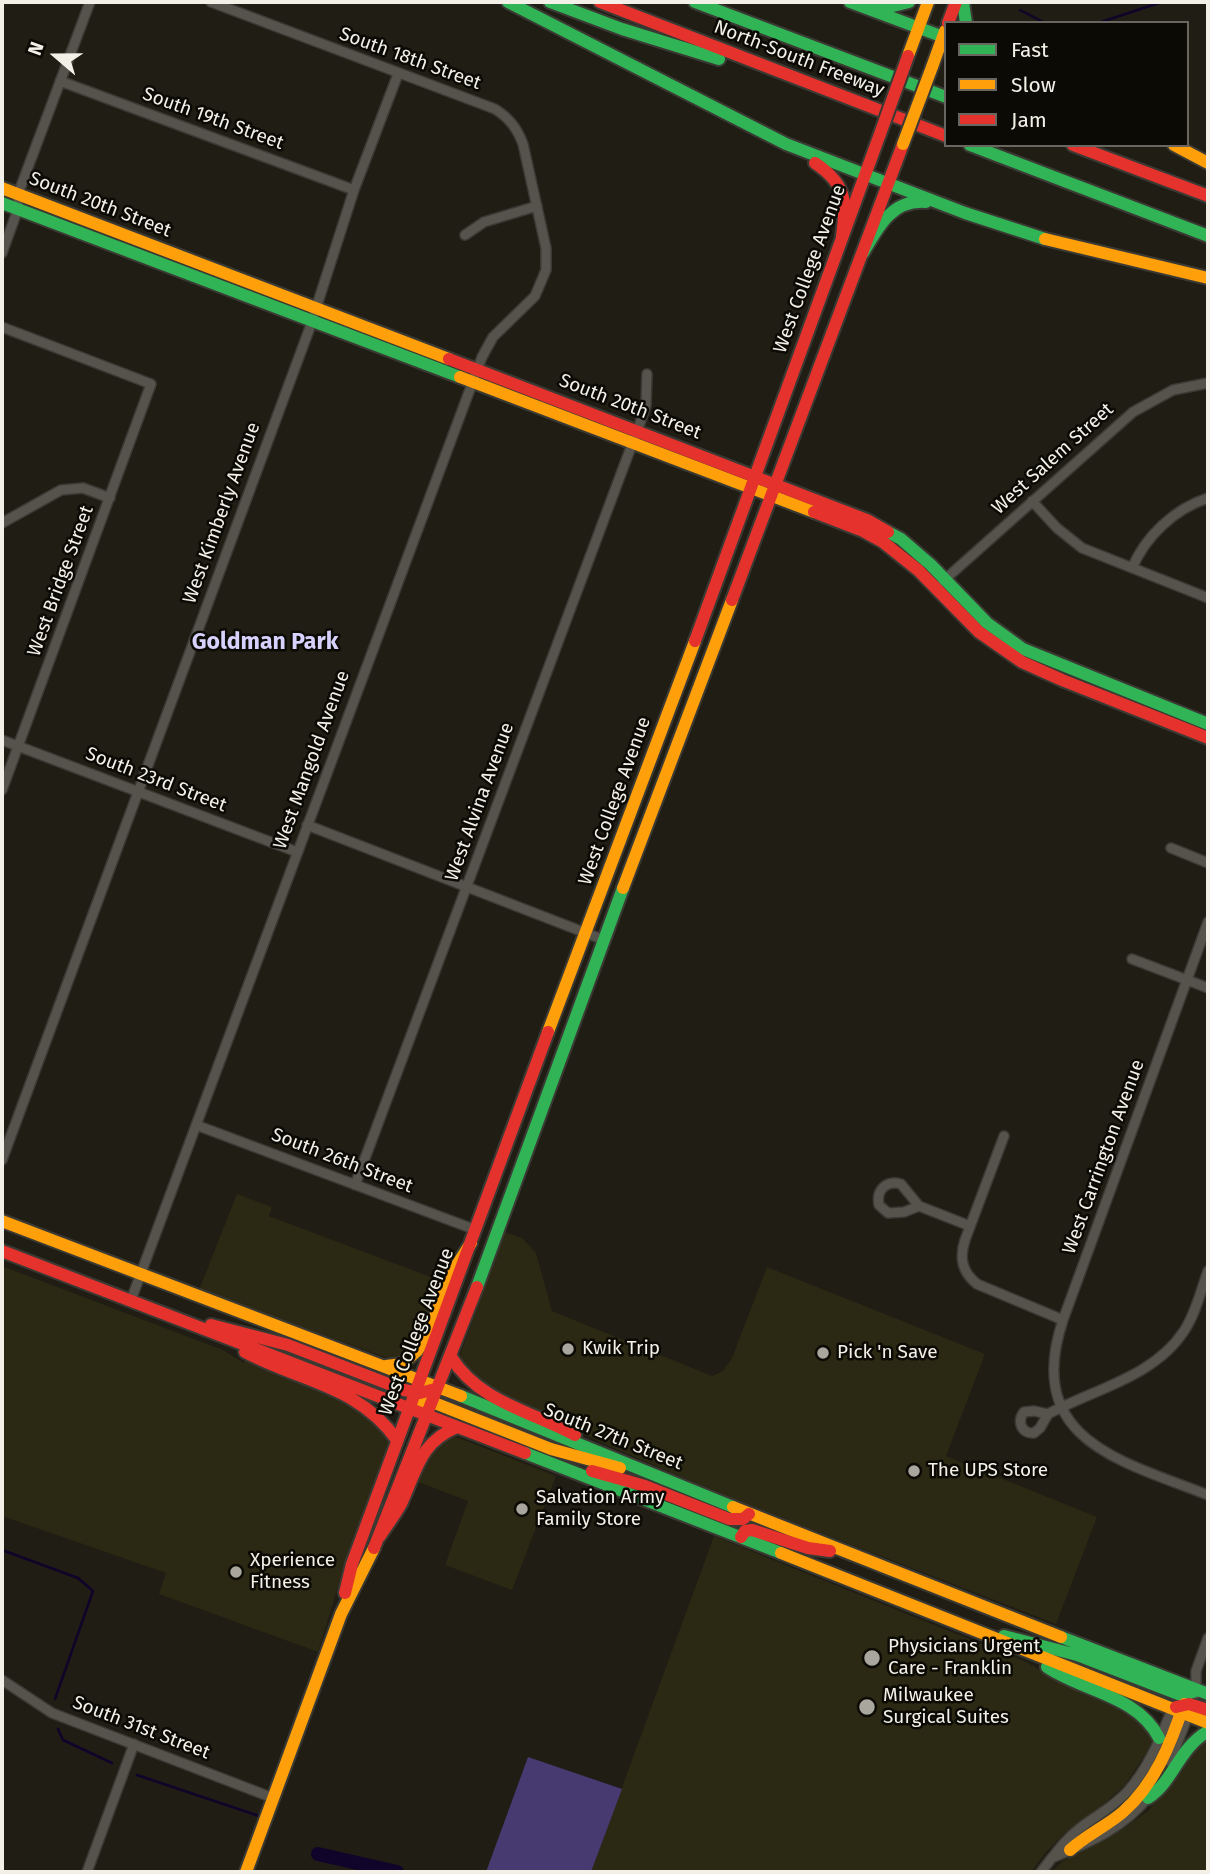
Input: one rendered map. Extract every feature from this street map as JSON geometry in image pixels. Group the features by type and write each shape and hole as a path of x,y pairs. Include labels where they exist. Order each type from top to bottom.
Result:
{"main road":[{"path":"508,2 786,145 828,171 841,186 846,211 842,236"},
{"path":"550,2 622,29 835,94"},
{"name":"North-South Freeway","path":"600,2 944,135"},
{"name":"North-South Freeway","path":"695,2 944,96"},
{"path":"705,2 781,34"},
{"path":"850,2 918,29 944,35"},
{"path":"858,2 889,7 909,2"},
{"name":"West College Avenue","path":"341,1614 352,1564 416,1386 756,477 928,2"},
{"path":"949,21 956,2"},
{"path":"963,2 966,21"},
{"name":"West College Avenue","path":"246,1872 341,1614 380,1536 451,1357 772,490 944,37"},
{"path":"786,145 954,209 1065,245 1208,278"},
{"path":"976,147 1208,236"},
{"path":"1078,147 1208,196"},
{"path":"1178,147 1208,163"},
{"name":"South 20th Street","path":"2,188 315,308 632,444 751,489 772,490 880,526 901,539 941,583 975,628 1001,649 1027,665 1208,738"},
{"path":"863,253 887,216 899,206 919,200 954,209"},
{"name":"South 20th Street","path":"2,203 312,321 637,430 756,477 772,490"},
{"name":"South 20th Street","path":"941,583 987,623 1023,649 1208,724"},
{"name":"South 27th Street","path":"2,1221 385,1366 416,1386 438,1387 838,1550 1183,1702 1208,1723"},
{"path":"385,1366 402,1364 417,1351 429,1332 450,1276 473,1236"},
{"name":"South 27th Street","path":"2,1251 741,1537 1019,1649 1183,1702 1203,1692"},
{"path":"192,1325 214,1325 288,1345 416,1386"},
{"path":"217,1335 262,1363 350,1396 384,1420 397,1440"},
{"path":"451,1357 463,1377 477,1388 492,1397 555,1422 600,1451"},
{"path":"408,1408 420,1401 432,1402 551,1449 662,1478"},
{"path":"380,1536 401,1503 417,1461 438,1434 457,1427"},
{"path":"566,1470 591,1471 645,1486 729,1519 743,1519 749,1514"},
{"path":"741,1537 745,1531 756,1530 804,1548 822,1552 838,1550"},
{"path":"984,1634 1010,1636 1077,1655 1183,1702 1208,1710"},
{"path":"1019,1649 1066,1679 1133,1709 1156,1729 1159,1738"},
{"path":"1070,1850 1080,1839 1122,1813 1140,1795 1164,1758 1183,1702"},
{"path":"1148,1798 1159,1792 1192,1741 1208,1731"}],"street":[{"path":"2,253 18,209 18,194 89,2"},
{"name":"South 18th Street","path":"211,2 495,109 519,132 537,206"},
{"name":"West Kimberly Avenue","path":"2,1160 312,321 354,190 398,74"},
{"name":"South 19th Street","path":"60,81 354,190"},
{"path":"465,235 484,222 537,206"},
{"name":"West Mangold Avenue","path":"131,1300 474,376 493,337 529,303 543,280 546,248 537,206"},
{"name":"West Bridge Street","path":"2,327 151,384 2,790"},
{"name":"West Alvina Avenue","path":"355,1185 632,444 646,405 648,374"},
{"name":"West Salem Street","path":"941,583 1117,425 1147,402 1172,390 1208,383"},
{"path":"2,523 61,490 83,488 110,498"},
{"path":"1132,568 1141,549 1156,532 1186,508 1208,498"},
{"path":"1032,501 1073,542 1091,552 1208,598"},
{"name":"South 23rd Street","path":"2,740 297,852"},
{"path":"307,825 604,940"},
{"path":"1171,848 1208,863"},
{"name":"West Carrington Avenue","path":"1062,1407 1053,1365 1063,1320 1208,922"},
{"path":"1132,959 1208,988"},
{"name":"South 26th Street","path":"196,1125 355,1185 473,1236"},
{"path":"1004,1136 961,1257 965,1272 985,1289 1063,1320"},
{"path":"919,1206 891,1214 881,1208 878,1196 884,1186 895,1182 905,1188 919,1206 970,1226"},
{"path":"1048,1414 1143,1369 1166,1353 1192,1316 1208,1271"},
{"path":"1062,1407 1081,1436 1108,1455 1208,1495"},
{"path":"1041,1872 1072,1835 1126,1794 1145,1769 1159,1738 1183,1702 1208,1638"},
{"path":"1196,1671 1203,1692"},
{"name":"South 31st Street","path":"2,1680 52,1713 273,1798"},
{"path":"1054,1857 1111,1831 1134,1814 1148,1798 1173,1757 1183,1702"},
{"path":"87,1872 134,1744"}],"shaded area":[{"path":"237,1194 272,1207 269,1216 444,1282 429,1324 406,1357 391,1359 199,1290"},
{"path":"505,1232 522,1238 536,1253 552,1311 712,1376 723,1371 732,1358 767,1267 985,1354 946,1456 1097,1517 1056,1624 731,1498 604,1444 475,1383 459,1358"},
{"path":"2,1266 223,1350 244,1363 246,1358 367,1410 389,1439 389,1444 345,1564 318,1652 159,1594 166,1573 2,1516"},
{"path":"449,1434 556,1476 512,1590 445,1565 468,1501 413,1480 424,1456"},
{"path":"714,1536 1026,1662 1061,1681 1128,1709 1151,1732 1152,1740 1148,1750 1125,1785 1098,1809 1068,1830 1031,1872 591,1872"},
{"path":"1208,1736 1208,1872 1051,1872 1063,1861 1123,1829 1149,1810 1183,1757"},
{"path":"528,1757 622,1789 591,1872 486,1872"}],"waterway":[{"path":"1104,21 1162,2"},
{"path":"1020,10 1041,21"},
{"path":"2,1550 78,1578 93,1591 55,1699"},
{"path":"58,1729 63,1740 112,1763"},
{"path":"137,1775 259,1816"},
{"path":"318,1854 397,1872"}],"traffic: fast":[{"path":"508,2 786,144 965,213 1045,239"},
{"path":"550,2 622,29 719,59"},
{"path":"695,2 944,96"},
{"path":"850,2 944,37"},
{"path":"870,4 889,7 909,2"},
{"path":"963,2 966,21"},
{"path":"975,147 1208,236"},
{"path":"863,253 881,225 895,210 914,202 926,202"},
{"path":"2,203 460,377"},
{"path":"888,532 901,539 931,565 987,623 1023,649 1208,724"},
{"path":"477,1287 623,888"},
{"path":"461,1396 733,1507"},
{"path":"525,1453 781,1553"},
{"path":"1004,1636 1077,1655 1178,1694 1185,1695 1198,1690"},
{"path":"1061,1637 1208,1694"},
{"path":"1047,1667 1124,1703 1137,1712 1159,1738"},
{"path":"1148,1798 1164,1783 1189,1747 1208,1731"}],"traffic: slow":[{"path":"908,56 928,2"},
{"path":"932,67 944,34"},
{"path":"903,144 932,67"},
{"path":"1178,147 1208,163"},
{"path":"2,188 449,359"},
{"path":"1045,239 1208,278"},
{"path":"460,377 814,512"},
{"path":"623,888 732,600"},
{"path":"548,1032 695,641"},
{"path":"2,1221 461,1396"},
{"path":"386,1366 402,1364 417,1351 429,1332 450,1276 471,1243"},
{"path":"408,1408 420,1401 432,1402 551,1449 620,1468"},
{"path":"733,1507 1061,1637"},
{"path":"246,1872 341,1614 374,1548"},
{"path":"781,1553 1208,1723"},
{"path":"1070,1850 1123,1812 1144,1789 1167,1748 1184,1704"}],"traffic: jam":[{"path":"600,2 944,135"},
{"path":"949,21 956,2"},
{"path":"880,134 908,56"},
{"path":"695,641 880,134"},
{"path":"732,600 903,144"},
{"path":"1078,147 1208,196"},
{"path":"815,163 833,178 842,194 842,236"},
{"path":"449,359 867,520 888,532"},
{"path":"814,512 863,531 883,542 918,570 979,632 1022,662 1208,738"},
{"path":"345,1593 352,1564 548,1032"},
{"path":"2,1251 525,1453"},
{"path":"374,1548 477,1287"},
{"path":"211,1325 288,1345 404,1390 420,1393 435,1389"},
{"path":"245,1352 347,1396 365,1407 397,1440"},
{"path":"451,1357 476,1385 491,1395 575,1435"},
{"path":"380,1536 401,1504 427,1449 434,1441 457,1427"},
{"path":"592,1471 645,1486 729,1519 743,1519 749,1514"},
{"path":"741,1537 745,1531 752,1530 808,1548 830,1551"},
{"path":"1176,1707 1189,1704 1208,1710"}],"place":[{"name":"Kwik Trip","path":"568,1349"},
{"name":"Pick 'n Save","path":"823,1353"},
{"name":"The UPS Store","path":"914,1471"},
{"name":"Salvation Army Family Store","path":"522,1509"},
{"name":"Xperience Fitness","path":"236,1572"},
{"name":"Physicians Urgent Care - Franklin","path":"872,1658"},
{"name":"Milwaukee Surgical Suites","path":"867,1707"}],"district":[{"name":"Goldman Park","path":"265,643"}]}
